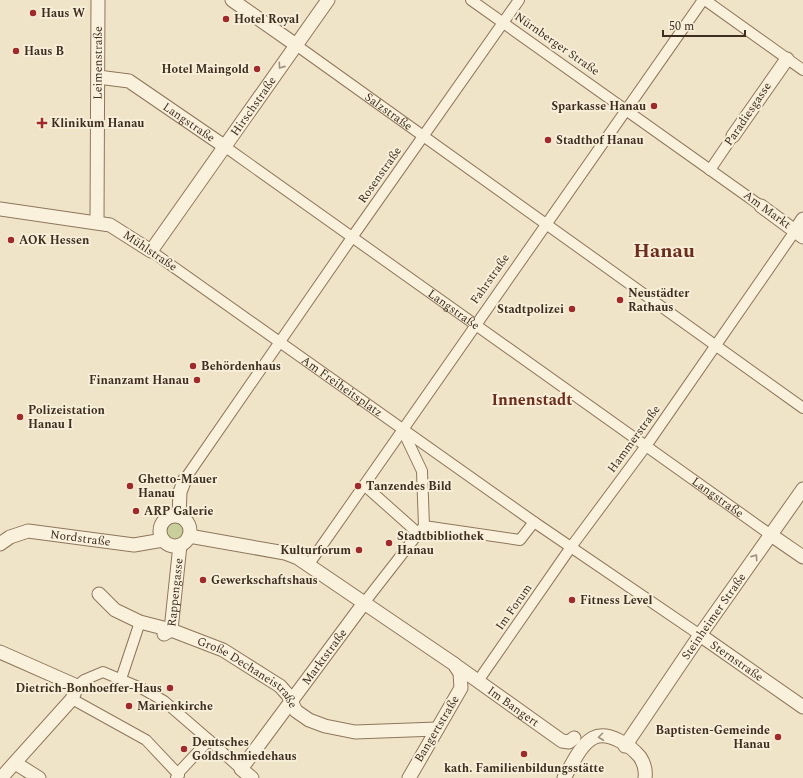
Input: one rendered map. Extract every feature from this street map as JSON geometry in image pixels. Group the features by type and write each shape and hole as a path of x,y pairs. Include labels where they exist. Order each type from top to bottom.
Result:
{"street":[{"name":"Leimenstraße","path":"97,222 98,0"},
{"name":"Salzstraße","path":"232,0 545,224"},
{"name":"Hirschstraße","path":"151,251 328,0"},
{"name":"Nürnberger Straße","path":"472,0 627,110"},
{"name":"Rosenstraße","path":"279,343 352,236 519,0"},
{"path":"803,70 704,0 545,224 803,408"},
{"name":"Paradiesgasse","path":"710,170 787,59"},
{"name":"Langstraße","path":"98,77 122,79 135,85 352,236 803,557"},
{"name":"Am Markt","path":"627,110 799,234 716,345"},
{"name":"Mühlstraße","path":"0,209 97,222 114,227 151,251 279,343"},
{"path":"799,234 803,219"},
{"name":"Fahrstraße","path":"308,564 545,224"},
{"path":"179,516 180,492 185,479 279,343"},
{"name":"Am Freiheitsplatz","path":"279,343 571,547"},
{"name":"Hammerstraße","path":"571,547 646,446 716,345"},
{"path":"364,603 421,530 422,471 402,429"},
{"path":"364,485 421,530 520,540 534,522"},
{"name":"Steinheimer Straße","path":"625,746 700,635 803,488"},
{"path":"179,516 190,526 190,536 184,543 173,546 163,540 160,532 162,522 169,517 179,516"},
{"name":"Nordstraße","path":"0,544 10,537 28,532 134,545 163,540"},
{"path":"190,536 285,553 308,564 454,664"},
{"name":"Rappengasse","path":"167,632 180,545"},
{"name":"Sternstraße","path":"571,547 803,707"},
{"name":"Im Forum","path":"478,681 571,547"},
{"name":"Große Dechaneistraße","path":"99,594 115,610 140,622 223,650 280,686 292,701 296,711 309,720 355,732 437,729"},
{"name":"Marktstraße","path":"241,768 364,603"},
{"path":"120,679 140,622"},
{"path":"0,652 77,686"},
{"name":"Im Bangert","path":"454,664 562,741 569,742 574,738"},
{"name":"Bangertstraße","path":"409,778 458,696 461,688 460,673 454,664"},
{"path":"1,778 72,700 77,686 84,680 103,672 164,701 252,778"},
{"path":"72,700 146,740 178,776 180,771 209,740"},
{"path":"564,778 580,752 592,738 606,736 625,746 639,757 644,765 645,778"},
{"path":"15,763 40,778"}],"green space":[{"path":"175,521 182,524 185,531 182,538 175,541 168,538 165,531 168,524"}],"place":[{"name":"Haus W","path":"33,13"},
{"name":"Hotel Royal","path":"226,19"},
{"name":"Haus B","path":"16,51"},
{"name":"Hotel Maingold","path":"257,69"},
{"name":"Sparkasse Hanau","path":"654,106"},
{"name":"Klinikum Hanau","path":"42,123"},
{"name":"Stadthof Hanau","path":"548,140"},
{"name":"AOK Hessen","path":"11,240"},
{"name":"Neustädter Rathaus","path":"620,300"},
{"name":"Stadtpolizei","path":"572,309"},
{"name":"Behördenhaus","path":"193,366"},
{"name":"Finanzamt Hanau","path":"197,380"},
{"name":"Polizeistation Hanau I","path":"20,417"},
{"name":"Ghetto-Mauer Hanau","path":"130,486"},
{"name":"Tanzendes Bild","path":"358,486"},
{"name":"ARP Galerie","path":"136,511"},
{"name":"Stadtbibliothek Hanau","path":"389,543"},
{"name":"Kulturforum","path":"359,550"},
{"name":"Gewerkschaftshaus","path":"203,580"},
{"name":"Fitness Level","path":"572,600"},
{"name":"Dietrich-Bonhoeffer-Haus","path":"170,688"},
{"name":"Marienkirche","path":"129,706"},
{"name":"Baptisten-Gemeinde Hanau","path":"778,737"},
{"name":"Deutsches Goldschmiedehaus","path":"184,749"},
{"name":"kath. Familienbildungsstätte","path":"524,754"}],"district":[{"name":"Hanau","path":"664,251"},
{"name":"Innenstadt","path":"532,400"}]}
